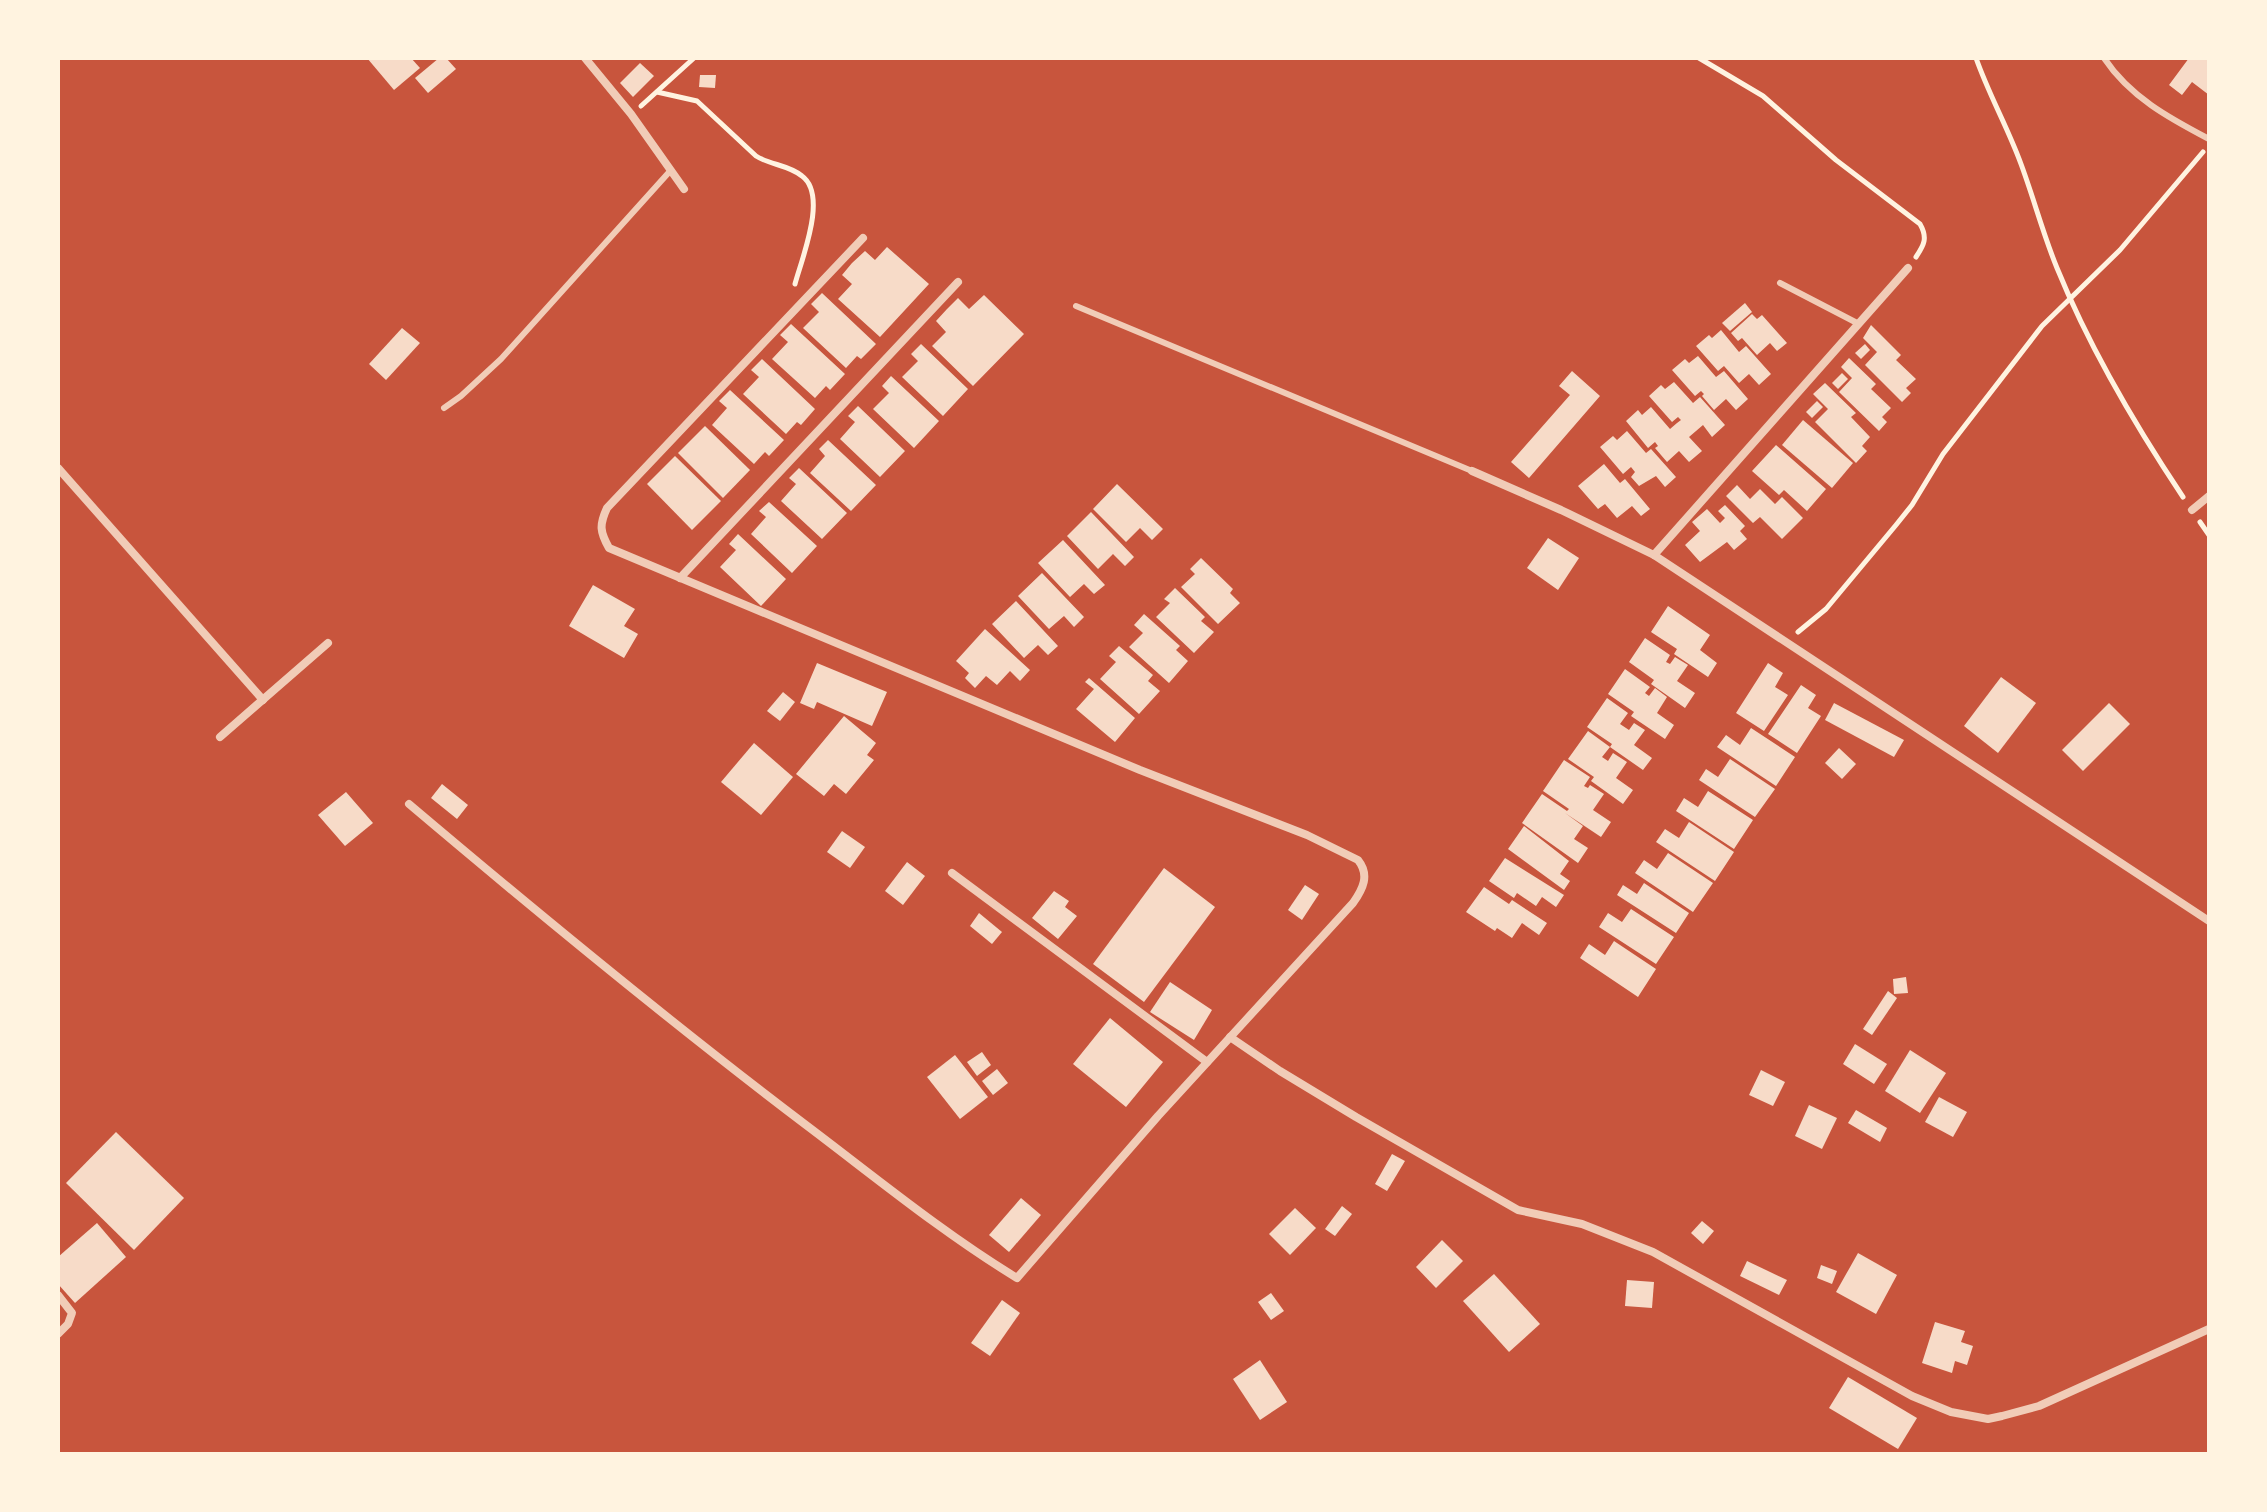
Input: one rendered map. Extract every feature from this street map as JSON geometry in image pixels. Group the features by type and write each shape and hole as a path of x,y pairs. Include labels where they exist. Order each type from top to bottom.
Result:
{"street":[{"path":"585,58 631,114 684,189"},
{"path":"409,804 560,933 759,1089 970,1248 1017,1278 1361,893 1365,881 1363,867 1358,860 1307,835 1140,770 609,548 600,532 607,508 863,238"},
{"path":"1654,555 1908,268"},
{"path":"680,578 958,282"},
{"path":"58,468 263,700"},
{"path":"1472,471 1654,555 2209,921"},
{"path":"2192,510 2209,496"},
{"path":"220,737 328,643"},
{"path":"952,873 1207,1062"},
{"path":"1230,1037 1356,1117 1518,1210 1582,1224 1653,1252 1912,1396 1951,1412 1988,1419 2028,1409 2209,1329"},
{"path":"58,1295 72,1313 68,1324 58,1334"}],"lane":[{"path":"2104,58 2116,76 2141,99 2209,142"},
{"path":"444,408 501,359 671,170"},
{"path":"1780,283 1859,324"},
{"path":"1076,306 1472,471"}],"path":[{"path":"631,114 694,58"},
{"path":"1699,58 1763,96 1836,160 1920,224 1925,234 1924,246 1908,268"},
{"path":"1976,58 2020,161 2057,267 2108,375 2147,444 2209,535"},
{"path":"657,92 697,101 756,156 766,163 797,172 809,183 813,200 812,218 793,293 791,314"},
{"path":"1778,637 1794,635 1814,621 1854,577 1912,505 1943,454 2042,326 2120,250 2209,142"}],"building":[{"path":"367,58 411,58 420,68 394,90"},
{"path":"439,58 446,58 456,69 428,93 415,78"},
{"path":"2189,58 2209,58 2209,95 2192,82 2182,95 2169,85"},
{"path":"640,63 654,76 633,97 620,83"},
{"path":"700,75 716,75 715,88 699,87"},
{"path":"887,247 929,284 880,337 838,299 852,284 842,275 852,263 865,251 875,260"},
{"path":"822,293 876,344 861,359 857,356 846,368 803,328 819,312 811,304"},
{"path":"984,295 1024,334 973,386 932,346 946,332 936,321 958,298 969,309"},
{"path":"1745,303 1752,312 1730,331 1722,323"},
{"path":"1752,314 1757,319 1762,315 1787,343 1777,351 1770,343 1757,355 1742,338 1738,341 1731,333"},
{"path":"791,324 845,374 830,390 826,386 815,398 772,359 788,342 780,335"},
{"path":"1871,325 1901,355 1896,360 1916,379 1906,388 1911,393 1902,402 1865,365 1877,352 1863,338"},
{"path":"402,328 420,343 386,380 369,364"},
{"path":"1721,330 1739,352 1746,346 1771,374 1759,385 1749,374 1739,383 1724,366 1718,371 1696,346"},
{"path":"921,344 968,389 943,416 902,377 918,361 911,354"},
{"path":"1865,344 1870,350 1861,359 1855,353"},
{"path":"1698,356 1716,377 1724,371 1748,399 1736,410 1726,399 1714,410 1701,391 1695,396 1672,370 1685,359 1689,363"},
{"path":"1849,358 1876,384 1871,389 1891,408 1882,417 1887,422 1879,431 1839,392 1852,378 1841,367"},
{"path":"762,359 815,409 801,425 797,422 786,434 743,394 759,377 751,370"},
{"path":"1572,371 1600,396 1529,478 1511,462 1570,395 1559,386"},
{"path":"1842,373 1848,379 1838,389 1832,383"},
{"path":"891,376 939,421 914,448 873,409 889,393 882,386"},
{"path":"1674,382 1693,403 1700,397 1725,425 1712,437 1703,425 1689,437 1702,451 1689,462 1679,451 1667,462 1655,448 1658,446 1655,442 1648,448 1626,421 1638,410 1642,415 1651,407 1670,429 1681,420 1678,417 1672,422 1649,396 1661,385 1665,389"},
{"path":"1825,383 1856,413 1851,417 1870,437 1862,446 1867,451 1856,463 1815,422 1828,409 1813,394"},
{"path":"730,390 784,440 769,456 765,452 754,464 712,425 727,408 719,401"},
{"path":"1817,401 1823,407 1812,418 1806,412"},
{"path":"858,406 905,451 880,477 840,439 855,422 848,416"},
{"path":"1803,420 1853,463 1832,488 1782,445"},
{"path":"705,426 750,470 723,498 678,453"},
{"path":"1627,431 1646,453 1651,449 1676,477 1665,487 1656,476 1639,486 1631,477 1635,472 1631,467 1623,474 1600,447 1613,436 1617,440"},
{"path":"828,440 876,485 851,511 810,473 825,456 819,449"},
{"path":"1776,445 1826,489 1807,511 1784,490 1779,495 1752,471"},
{"path":"675,456 721,501 692,530 647,484"},
{"path":"1604,464 1620,483 1625,479 1650,509 1641,516 1632,506 1617,518 1605,504 1598,509 1578,486"},
{"path":"799,468 847,513 822,539 781,501 796,484 789,478"},
{"path":"1117,484 1163,529 1152,540 1140,528 1126,542 1093,509"},
{"path":"1737,485 1750,499 1760,489 1775,504 1782,497 1803,518 1782,539 1760,517 1753,523 1726,496"},
{"path":"769,502 817,546 792,573 751,534 766,517 759,511"},
{"path":"1725,505 1745,526 1740,531 1747,539 1734,550 1727,542 1700,562 1685,545 1700,531 1692,522 1707,509 1720,523 1725,518 1718,511"},
{"path":"1091,512 1134,557 1125,566 1113,554 1098,569 1067,536"},
{"path":"738,534 786,579 761,606 720,567 736,550 729,544"},
{"path":"1548,538 1579,558 1558,590 1527,568"},
{"path":"1063,540 1105,585 1094,594 1084,584 1070,597 1038,563"},
{"path":"1201,558 1233,589 1230,593 1240,603 1218,624 1181,587 1195,574 1190,569"},
{"path":"1042,573 1084,617 1074,627 1064,616 1049,629 1018,596"},
{"path":"593,585 635,609 624,626 638,634 624,658 569,626"},
{"path":"1175,588 1205,617 1201,621 1214,632 1194,653 1156,617 1170,603 1164,599"},
{"path":"1016,601 1058,646 1048,655 1038,645 1024,658 992,624"},
{"path":"1668,606 1710,635 1700,650 1717,663 1708,677 1674,654 1677,649 1651,632"},
{"path":"1144,614 1180,646 1176,650 1188,661 1169,683 1129,647 1143,633 1134,625"},
{"path":"985,629 1030,670 1020,681 1010,671 997,685 986,676 975,688 965,678 969,673 956,661"},
{"path":"1645,638 1670,655 1666,662 1670,664 1675,657 1688,665 1677,681 1695,693 1685,708 1651,684 1654,680 1629,662"},
{"path":"1119,646 1153,675 1148,681 1160,691 1139,714 1100,679 1116,662 1109,656"},
{"path":"817,663 887,692 872,726 817,702 814,709 800,703"},
{"path":"1768,663 1783,673 1775,687 1788,695 1764,731 1736,713"},
{"path":"1625,669 1650,687 1645,693 1649,696 1655,688 1667,697 1657,713 1674,725 1665,739 1631,716 1634,712 1608,694"},
{"path":"2001,677 2036,703 1998,753 1964,726"},
{"path":"1089,678 1135,718 1115,742 1076,709 1094,689 1085,682"},
{"path":"1801,685 1816,695 1808,708 1821,716 1797,753 1768,734"},
{"path":"783,692 795,702 780,721 767,711"},
{"path":"1607,698 1628,713 1620,724 1629,730 1634,723 1645,730 1634,745 1652,758 1643,770 1587,727"},
{"path":"1834,703 1904,740 1894,757 1825,720"},
{"path":"2109,703 2130,724 2083,771 2062,750"},
{"path":"844,716 876,743 867,755 874,760 846,794 834,784 824,796 796,774"},
{"path":"1751,728 1795,757 1776,786 1717,747 1726,735 1740,745"},
{"path":"1588,731 1610,747 1602,757 1608,761 1613,753 1627,762 1616,778 1633,790 1623,804 1591,781 1594,777 1568,759"},
{"path":"754,743 793,777 761,815 721,782"},
{"path":"1839,748 1856,764 1842,779 1825,763"},
{"path":"1730,759 1775,789 1755,817 1699,780 1706,769 1718,777"},
{"path":"1564,760 1590,777 1584,786 1588,788 1590,785 1604,794 1593,810 1611,822 1601,837 1565,813 1583,826 1574,839 1588,848 1578,863 1522,823 1542,794 1567,811 1569,809 1543,791"},
{"path":"442,784 468,805 457,819 431,798"},
{"path":"1708,791 1753,820 1734,849 1676,811 1684,798 1698,807"},
{"path":"346,792 373,823 345,846 318,815"},
{"path":"1689,822 1734,852 1715,881 1656,842 1665,829 1679,838"},
{"path":"1524,826 1569,861 1560,874 1570,881 1564,890 1508,849"},
{"path":"842,831 865,847 850,868 827,852"},
{"path":"1668,853 1713,883 1693,912 1635,873 1644,860 1657,869"},
{"path":"1505,858 1564,895 1556,907 1542,897 1536,906 1517,893 1514,898 1489,881"},
{"path":"907,862 925,876 903,905 885,891"},
{"path":"1164,868 1215,907 1144,1002 1093,964"},
{"path":"1644,883 1689,913 1676,933 1617,895 1623,885 1637,894"},
{"path":"1305,885 1319,894 1302,920 1288,910"},
{"path":"1484,887 1509,904 1512,900 1547,923 1539,935 1522,923 1512,938 1466,912"},
{"path":"1054,891 1069,901 1065,907 1077,916 1058,939 1032,918"},
{"path":"1631,909 1674,937 1656,964 1599,927 1608,913 1622,922"},
{"path":"979,913 1002,932 992,944 970,926"},
{"path":"1614,941 1656,969 1638,997 1580,958 1589,944 1605,955"},
{"path":"1906,977 1908,993 1894,994 1893,979"},
{"path":"1170,982 1212,1010 1194,1040 1150,1012"},
{"path":"1888,991 1897,998 1872,1035 1863,1029"},
{"path":"1110,1018 1163,1062 1126,1107 1073,1064"},
{"path":"1855,1044 1887,1064 1874,1084 1843,1064"},
{"path":"1910,1050 1946,1073 1920,1113 1885,1091"},
{"path":"982,1052 991,1065 977,1076 967,1062"},
{"path":"955,1055 988,1097 960,1119 927,1077"},
{"path":"997,1069 1008,1083 993,1095 982,1081"},
{"path":"1761,1070 1785,1082 1773,1106 1749,1095"},
{"path":"1939,1097 1967,1112 1953,1137 1925,1122"},
{"path":"1809,1105 1837,1118 1822,1149 1795,1136"},
{"path":"1856,1110 1887,1128 1880,1142 1848,1123"},
{"path":"116,1132 184,1198 134,1250 66,1183"},
{"path":"1392,1154 1405,1161 1387,1191 1375,1184"},
{"path":"1021,1198 1041,1215 1009,1252 989,1235"},
{"path":"1342,1206 1352,1214 1335,1236 1325,1229"},
{"path":"1295,1208 1316,1228 1290,1255 1269,1234"},
{"path":"1702,1221 1714,1231 1703,1244 1691,1233"},
{"path":"97,1223 126,1257 75,1303 58,1284 58,1257"},
{"path":"1442,1240 1463,1261 1436,1288 1416,1267"},
{"path":"1858,1253 1897,1275 1876,1314 1836,1292"},
{"path":"1747,1261 1787,1280 1779,1295 1740,1276"},
{"path":"1821,1265 1837,1271 1832,1284 1817,1278"},
{"path":"1494,1274 1540,1324 1509,1352 1463,1301"},
{"path":"1627,1280 1654,1282 1652,1308 1625,1306"},
{"path":"1271,1293 1284,1311 1271,1320 1258,1302"},
{"path":"1002,1300 1020,1313 990,1356 971,1343"},
{"path":"1935,1322 1965,1331 1961,1342 1973,1346 1967,1365 1955,1361 1952,1373 1922,1363"},
{"path":"1260,1360 1287,1402 1260,1420 1233,1379"},
{"path":"1848,1377 1917,1418 1898,1449 1829,1408"}]}
